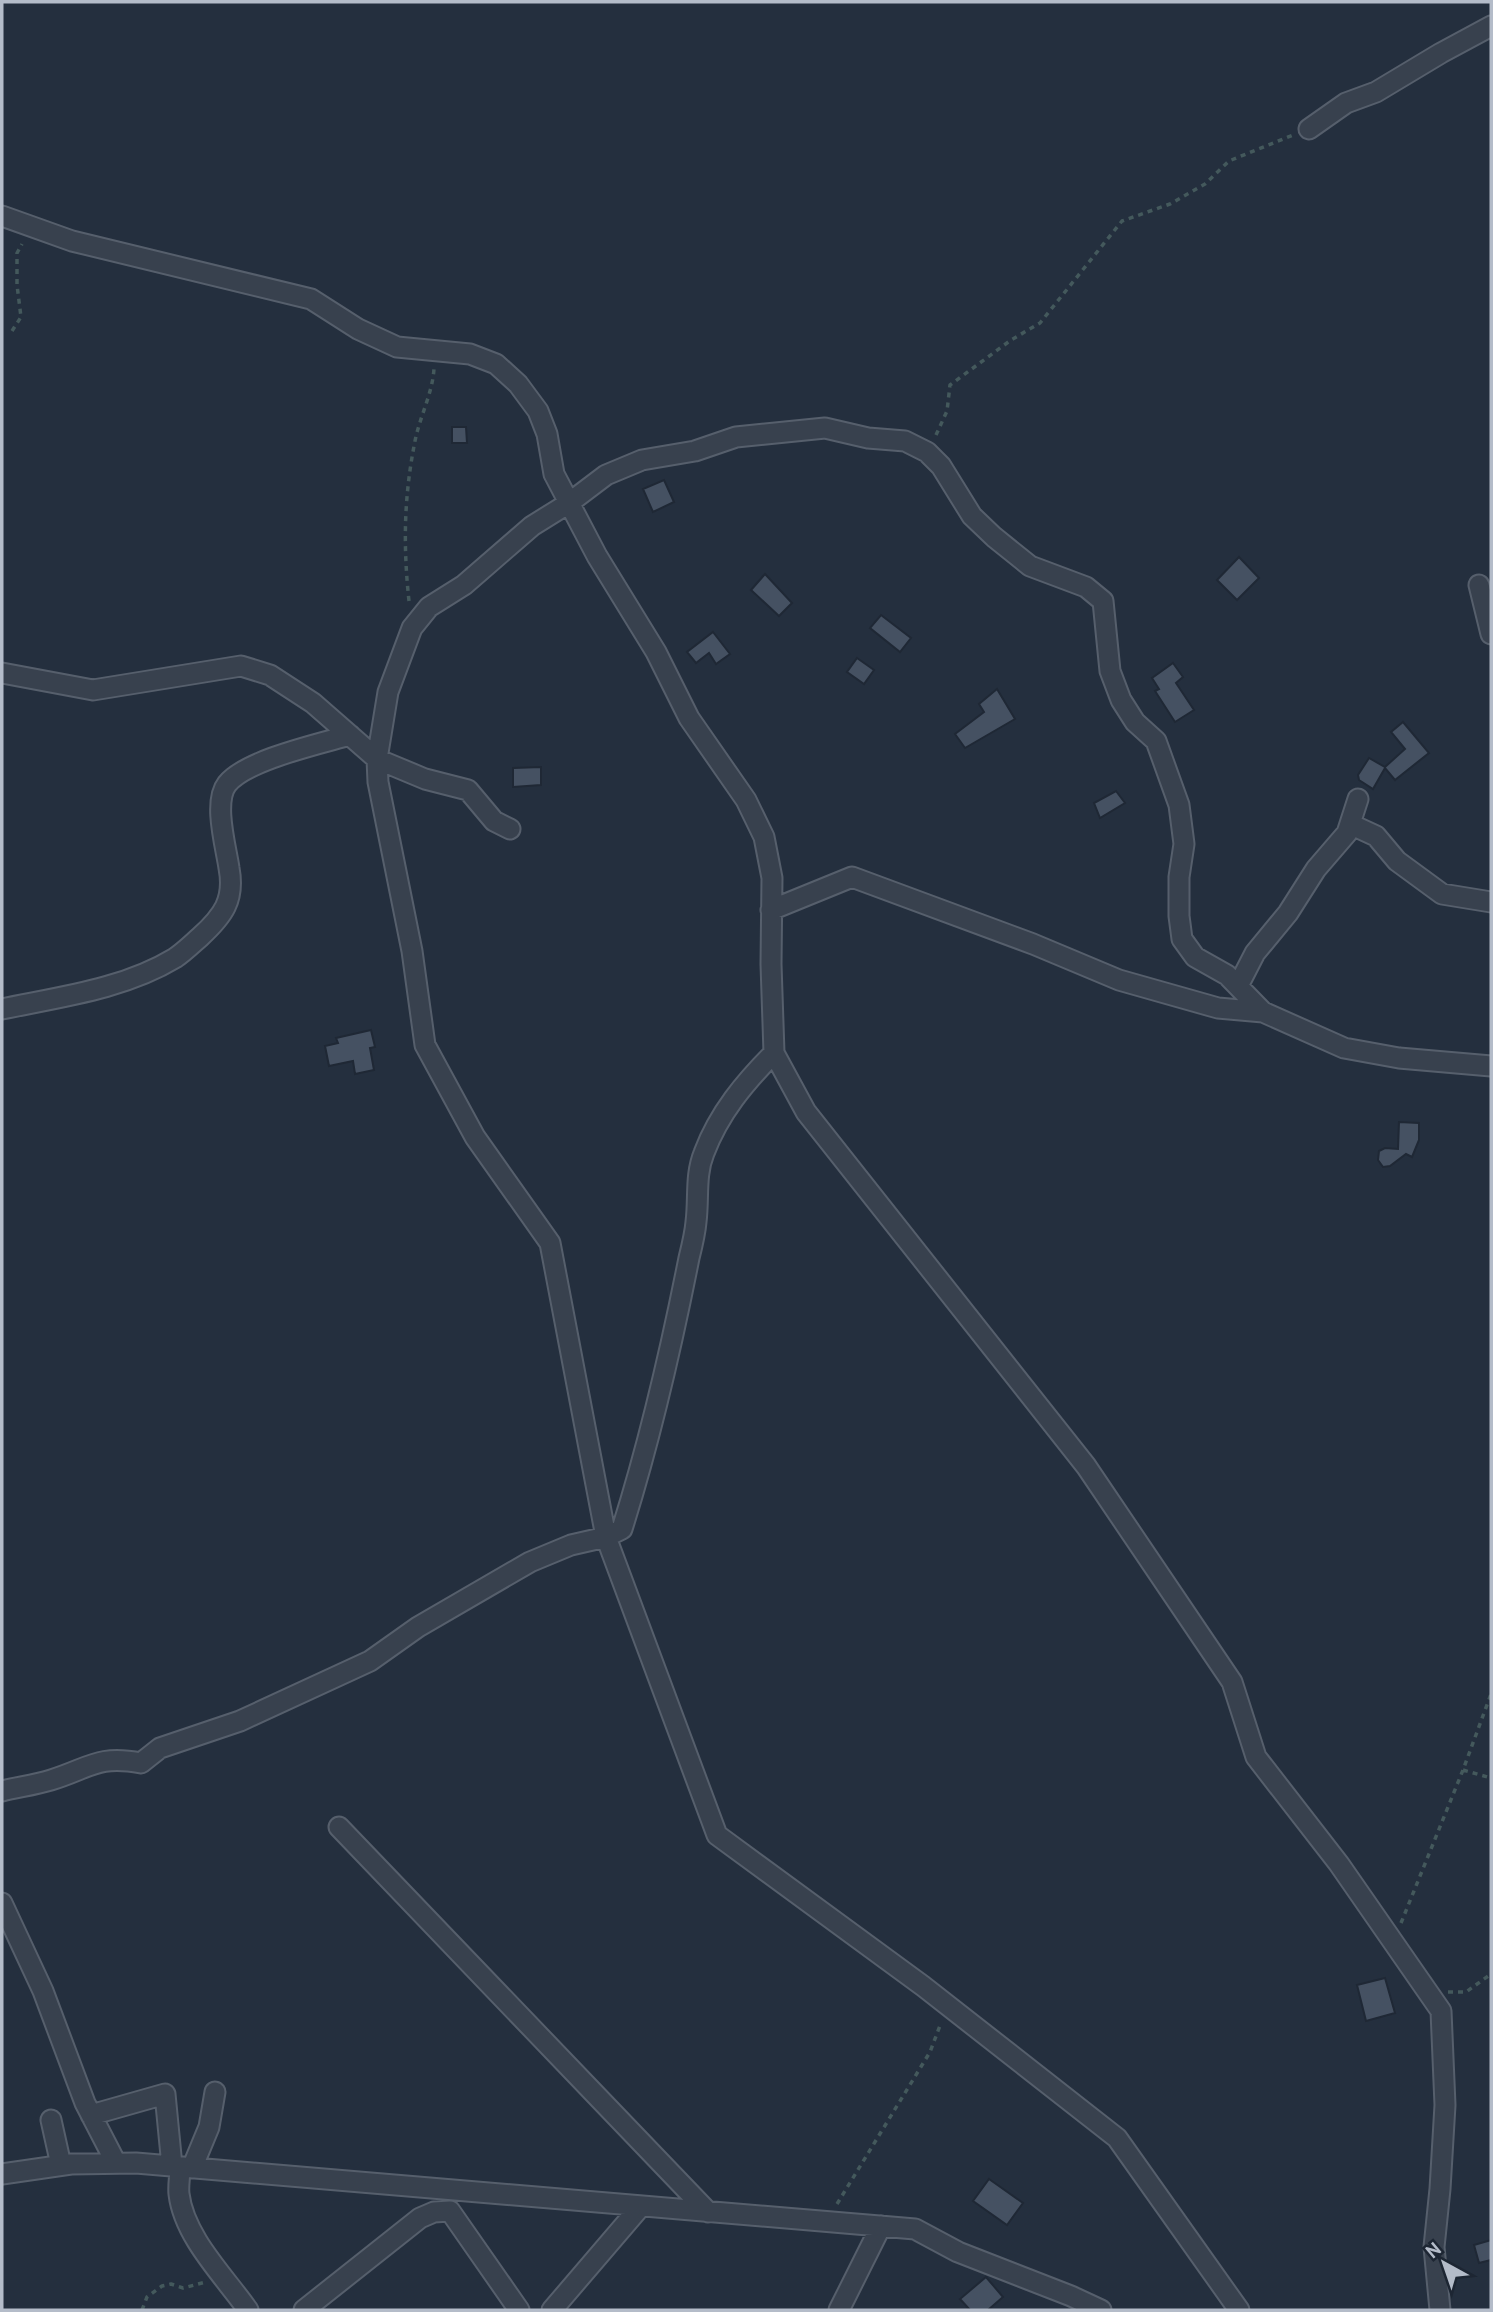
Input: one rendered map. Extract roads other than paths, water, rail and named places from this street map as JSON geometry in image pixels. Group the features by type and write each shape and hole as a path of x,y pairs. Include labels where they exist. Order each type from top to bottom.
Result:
{"street":[{"path":"1309,129 1346,103 1376,92 1491,26"},
{"path":"2,216 72,241 311,299 358,329 397,347 470,354 496,364 518,384 538,411 547,434 554,474 597,556 656,652 689,718 746,800 764,837 772,878 774,1053 806,1112 1086,1466 1232,1682 1256,1757 1339,1864 1441,2011 1445,2105 1434,2247 1440,2310"},
{"path":"1238,2310 1117,2138 947,2004 718,1835 606,1537 550,1242 475,1136 425,1045 412,951 378,782 377,759 388,692 412,628 429,607 464,585 531,526 569,503 606,475 642,460 695,451 736,436 825,428 868,438 905,441 927,452 941,466 972,516 994,537 1030,566 1086,587 1103,601 1110,671 1121,700 1135,722 1156,741 1179,805 1184,844 1179,877 1182,939 1195,957 1227,975 1263,1012"},
{"path":"1479,584 1491,634"},
{"path":"2,673 93,690 241,666 270,676 313,703 377,759 425,779 468,790 494,821 510,829"},
{"path":"2,1009 71,995 140,976 178,956 214,924 229,902 232,885 220,800 226,784 252,766 350,735"},
{"path":"1238,986 1255,953 1287,913 1316,869 1347,833 1358,799"},
{"path":"1350,824 1376,836 1397,861 1442,894 1491,902"},
{"path":"771,910 852,877 1033,944 1119,980 1217,1008 1263,1012 1344,1048 1399,1058 1491,1066"},
{"path":"2,1791 48,1780 97,1761 120,1759 141,1763 160,1748 240,1721 370,1661 418,1628 530,1562 571,1545 606,1537 622,1528 638,1476 678,1316 696,1221 697,1182 703,1154 720,1120 742,1086 774,1053"},
{"path":"338,1827 708,2212"},
{"path":"2,1903 43,1991 91,2115 116,2163"},
{"path":"181,2167 209,2127 215,2092"},
{"path":"91,2115 165,2094 181,2167 179,2195 187,2220 220,2274 248,2310"},
{"path":"51,2120 61,2165"},
{"path":"2,2174 61,2165 116,2163 915,2229 958,2252 1101,2310"},
{"path":"552,2310 640,2206"},
{"path":"304,2310 420,2218 434,2212 450,2211 519,2310"},
{"path":"839,2310 881,2226"}]}
